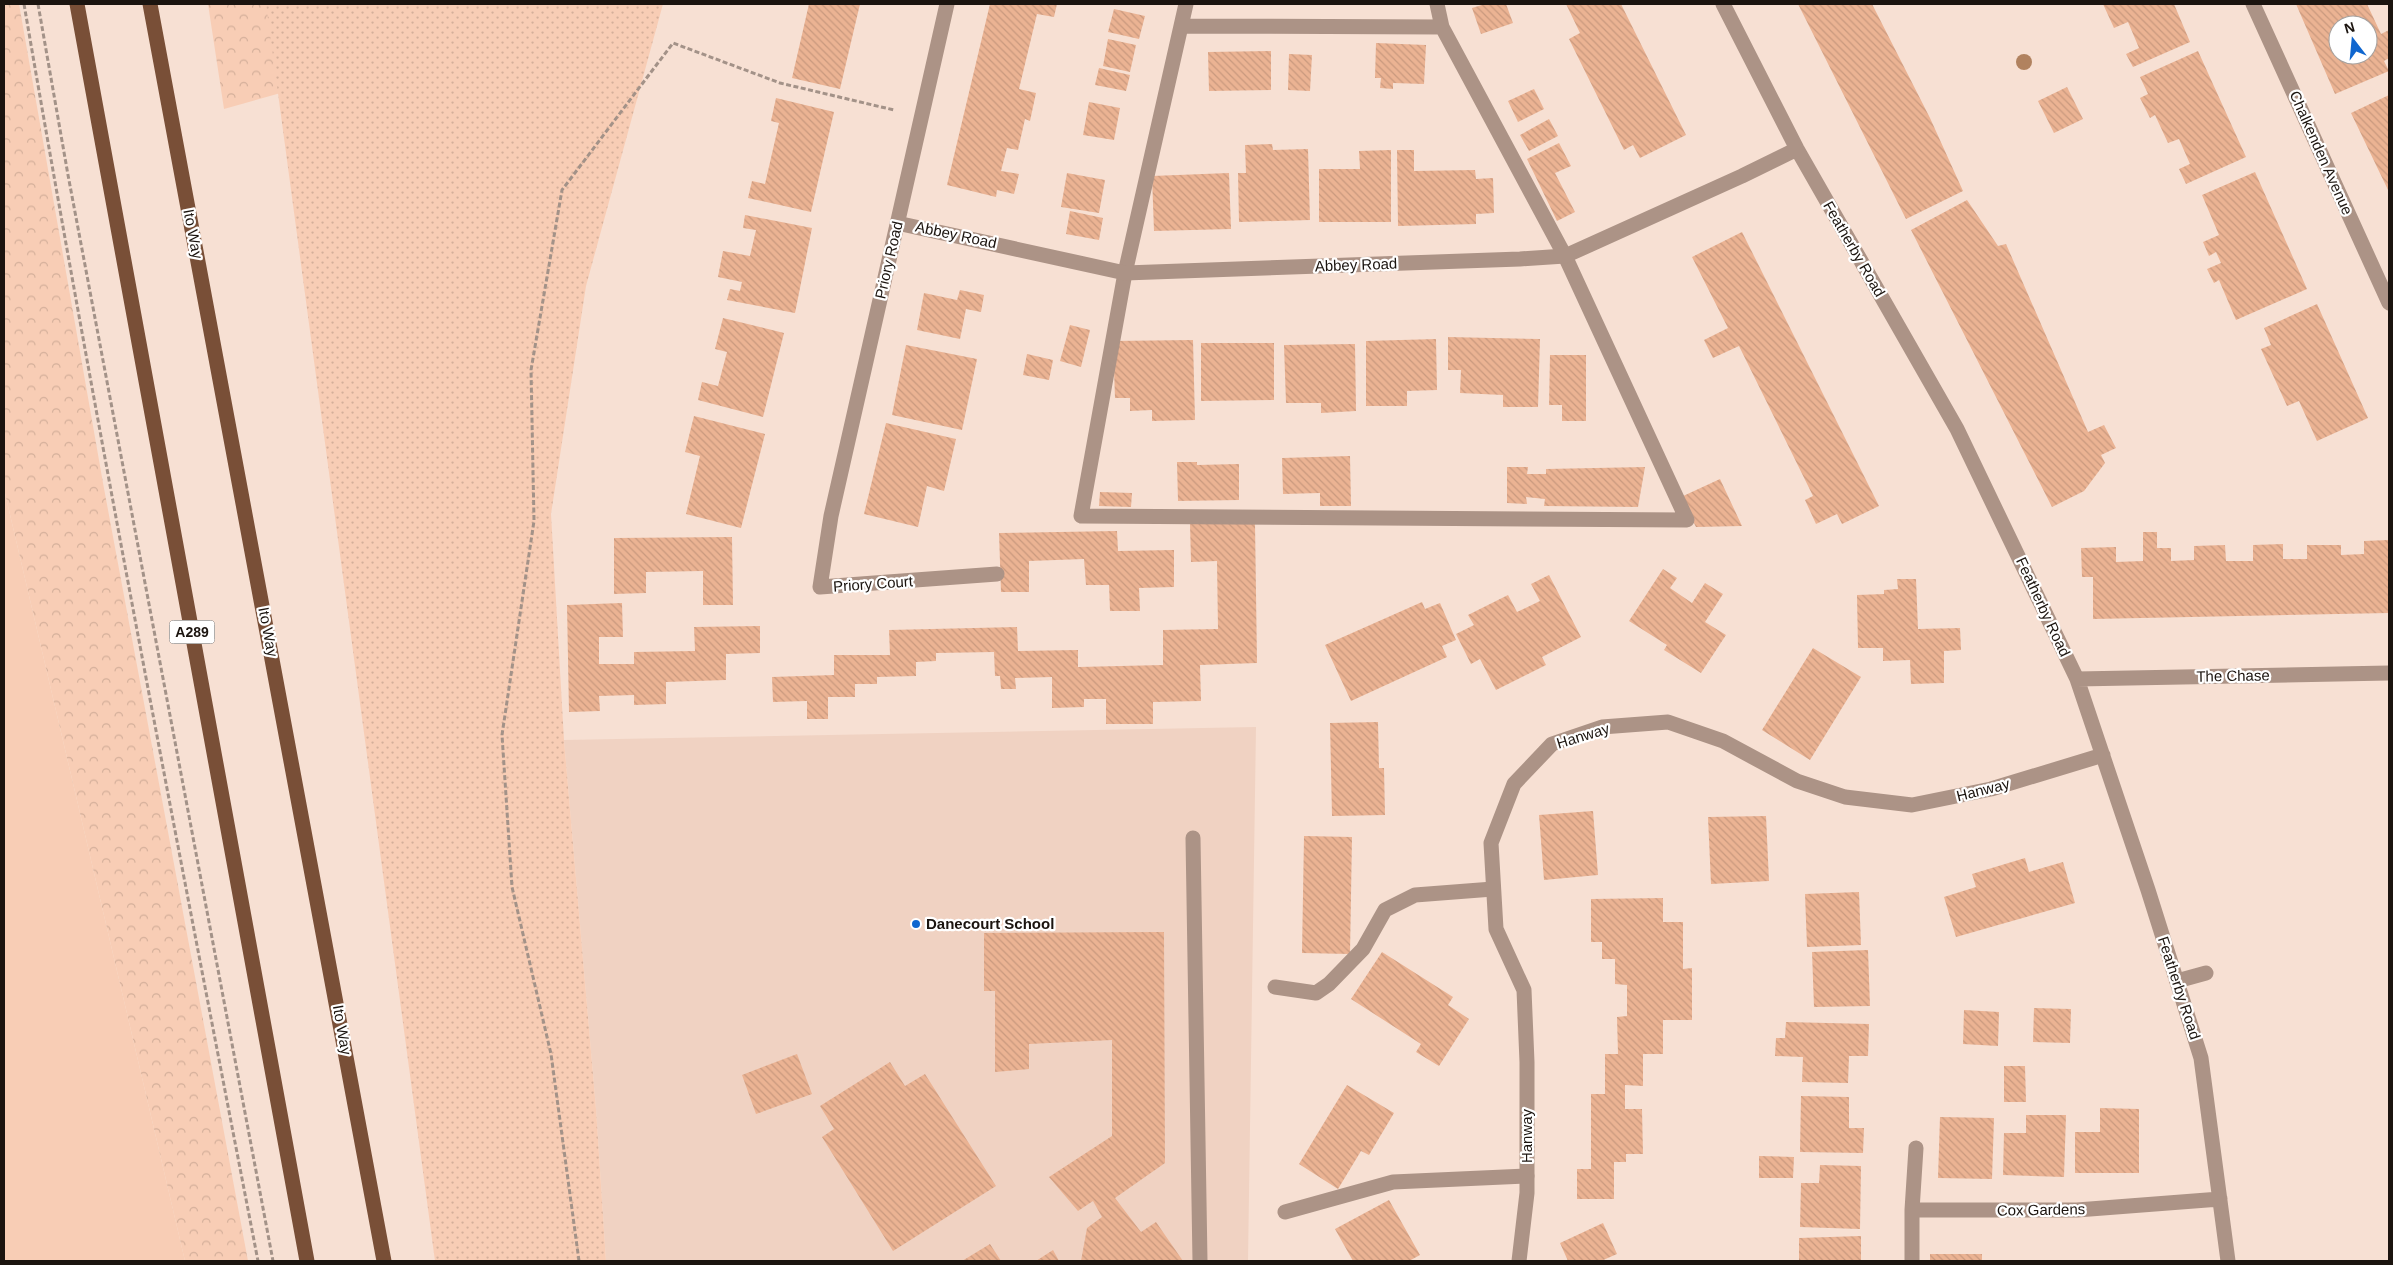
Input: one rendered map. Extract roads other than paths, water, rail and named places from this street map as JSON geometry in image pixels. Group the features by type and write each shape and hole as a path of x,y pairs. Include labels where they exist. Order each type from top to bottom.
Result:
{"main road":[{"name":"A289","path":"77,4 307,1261"},
{"name":"Ito Way","path":"150,4 384,1261"}],"street":[{"name":"Priory Road","path":"831,516 920,116 947,4"},
{"path":"1186,4 1125,273 1081,516 1687,520 1565,256 1442,27 1437,4"},
{"name":"Featherby Road","path":"1723,4 1797,148 1956,429 2077,679 2201,1058 2228,1261"},
{"name":"Chalkenden Avenue","path":"2253,4 2389,303"},
{"path":"1182,26 1442,27"},
{"name":"Abbey Road","path":"897,223 1125,273 1565,256 1742,176 1797,148"},
{"name":"Priory Court","path":"831,516 820,588 997,574"},
{"name":"The Chase","path":"2077,679 2389,673"},
{"name":"Hanway","path":"1519,1261 1527,1176 1527,1062 1524,990 1496,929 1491,843 1514,784 1552,744 1602,727 1668,722 1723,741 1797,781 1845,797 1912,805 1991,789 2103,755"},
{"path":"1193,838 1200,1261"},
{"path":"1275,987 1316,993 1329,984 1363,948 1385,910 1415,895 1493,889"},
{"path":"2177,981 2206,973"},
{"path":"1912,1261 1912,1210 1916,1148"},
{"path":"1286,1212 1393,1182 1527,1176"},
{"name":"Cox Gardens","path":"1912,1210 2077,1210 2220,1199"}],"place":[{"name":"Danecourt School","path":"916,924"}]}
